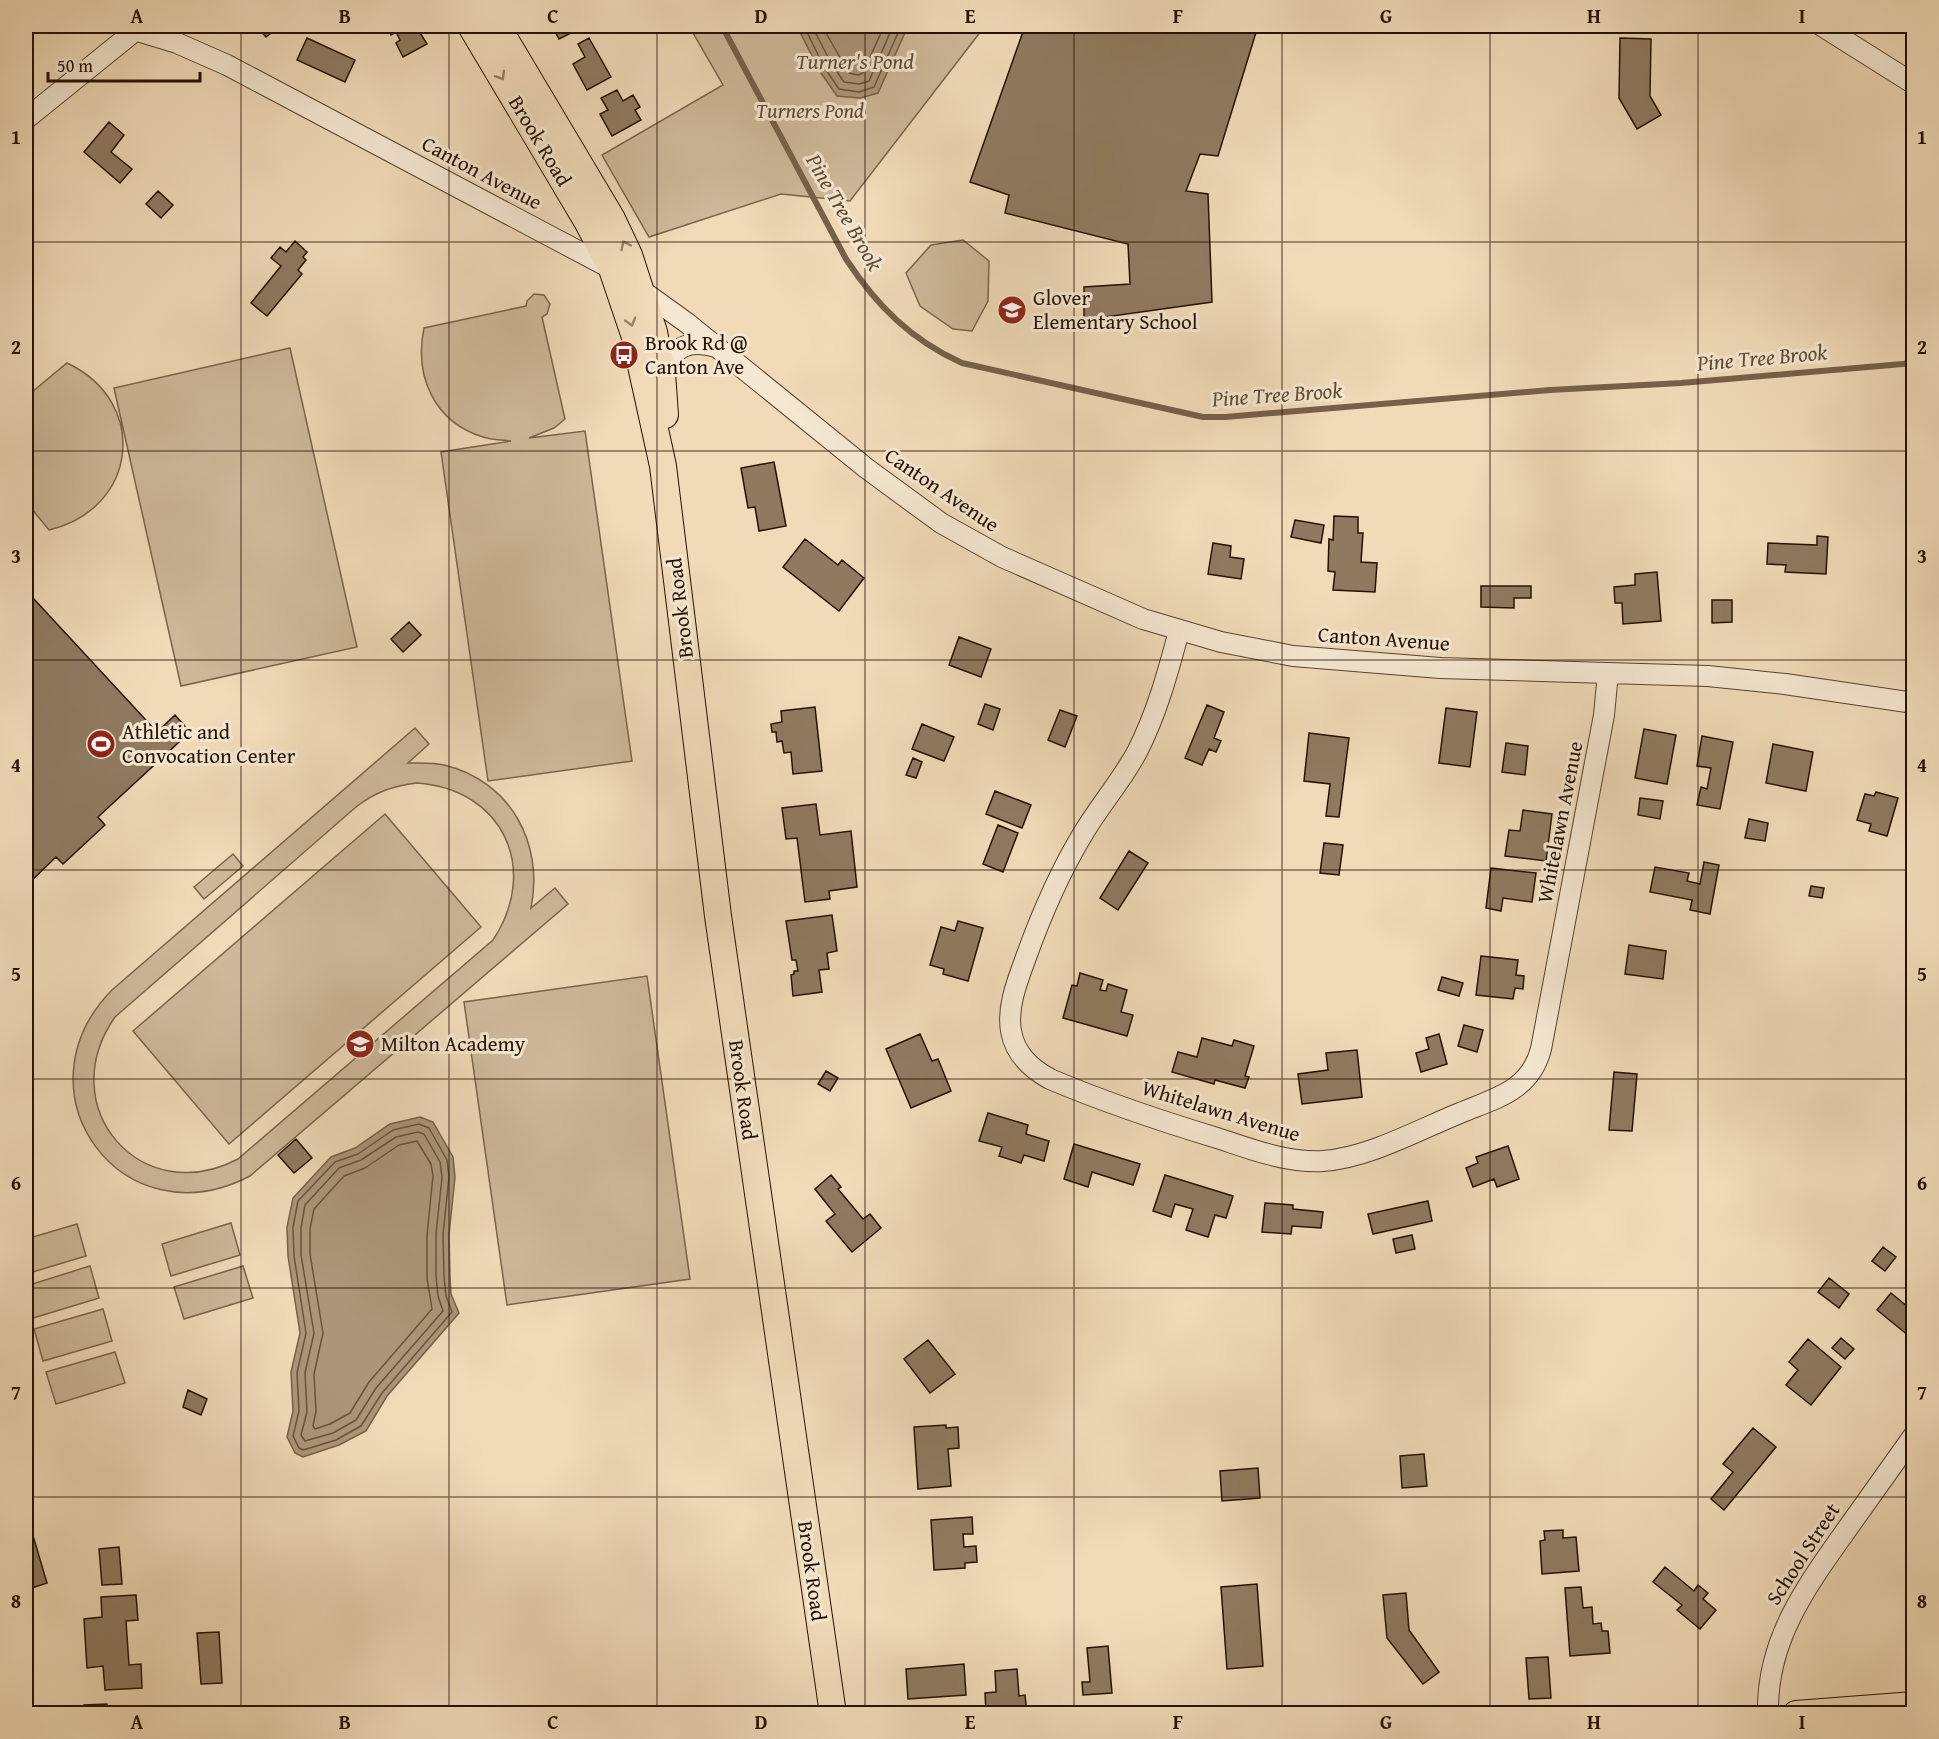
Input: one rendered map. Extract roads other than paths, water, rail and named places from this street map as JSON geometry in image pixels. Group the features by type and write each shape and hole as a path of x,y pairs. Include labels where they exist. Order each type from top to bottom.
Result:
{"main road":[{"name":"Brook Road","path":"471,26 587,221 612,269 634,334 663,466 718,916 833,1713"},
{"name":"Brook Road","path":"496,26 612,219 629,255 654,332 662,373 665,413 663,466"},
{"path":"1796,1713 1914,1705"}],"street":[{"path":"1822,26 1914,84"},
{"name":"Canton Avenue","path":"133,27 227,65 612,269 716,347 866,468 963,537 1002,557 1132,614 1179,631 1244,647 1318,658 1440,668 1708,676 1914,703"},
{"path":"26,120 133,27"},
{"path":"662,373 671,356 687,345 697,343 716,347"},
{"name":"Whitelawn Avenue","path":"1179,631 1157,707 1138,750 1081,837 1040,917 1016,986 1010,1018 1011,1030 1019,1053 1027,1063 1050,1079 1210,1136 1275,1155 1308,1161 1340,1158 1374,1149 1503,1095 1525,1081 1532,1071 1538,1061 1543,1038 1604,715 1608,673"},
{"name":"School Street","path":"1768,1713 1772,1666 1792,1612 1811,1579 1914,1435"}],"water":[{"name":"Turner's Pond","path":"797,26 908,26 878,93 860,98 837,96 819,70"},
{"path":"420,1117 433,1122 453,1157 455,1177 449,1235 450,1277 451,1294 459,1313 387,1396 366,1431 339,1445 303,1457 295,1453 287,1437 293,1411 291,1372 300,1333 288,1256 287,1227 293,1198 331,1157 355,1148 390,1124"}],"waterway":[{"name":"Pine Tree Brook","path":"722,26 846,259 858,276 896,320 927,344 962,363 1203,417 1550,390 1681,383 1914,363"}],"place":[{"name":"Glover Elementary School","path":"1012,310"},
{"name":"Brook Rd @ Canton Ave","path":"624,355"},
{"name":"Athletic and Convocation Center","path":"101,744"},
{"name":"Milton Academy","path":"360,1044"}],"park label":[{"name":"Turners Pond","path":"810,111"}]}
